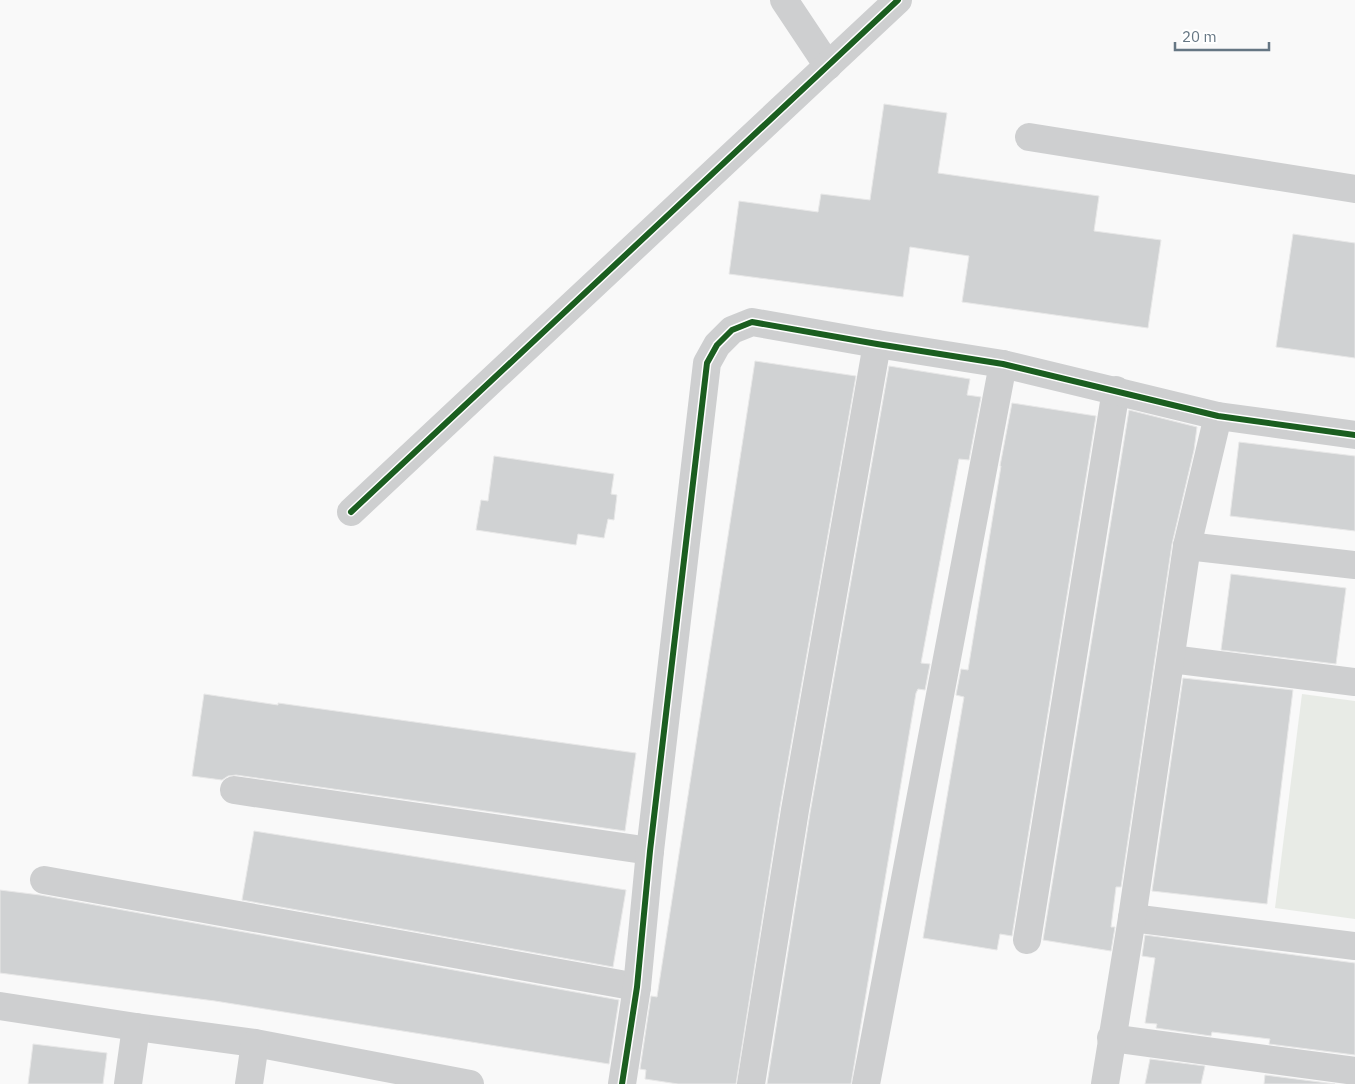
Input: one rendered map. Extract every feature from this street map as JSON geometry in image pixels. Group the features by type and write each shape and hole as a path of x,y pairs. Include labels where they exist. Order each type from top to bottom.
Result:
{"street":[{"path":"784,0 828,66"},
{"path":"351,512 898,0"},
{"path":"1029,137 1355,189"},
{"path":"622,1084 637,987 650,851 707,364 717,345 732,330 752,322 1003,364 1218,416 1355,435"},
{"path":"751,1084 796,800 877,344"},
{"path":"866,1084 1003,364"},
{"path":"1027,940 1116,390"},
{"path":"1104,1084 1132,918 1187,546 1218,416"},
{"path":"1187,546 1355,565"},
{"path":"1171,659 1355,682"},
{"path":"234,790 650,851"},
{"path":"44,880 637,987"},
{"path":"1132,918 1355,946"},
{"path":"1,1012 136,1027 254,1043 470,1084"},
{"path":"128,1084 136,1027"},
{"path":"1111,1038 1355,1071"},
{"path":"249,1084 254,1043"}],"shaded area":[{"path":"1302,694 1355,701 1355,919 1275,908"}],"building":[{"path":"884,104 947,113 938,173 1099,196 1094,231 1161,240 1148,328 962,302 969,256 910,247 903,297 729,274 739,201 818,212 821,194 870,200"},
{"path":"1293,234 1355,243 1355,358 1276,347"},
{"path":"755,361 856,376 780,807 736,1084 678,1084 645,1079 646,1070 640,1069 651,996 657,997"},
{"path":"889,366 970,379 967,395 981,397 969,460 959,459 921,663 930,664 925,690 918,689 916,693 851,1084 767,1084 810,813"},
{"path":"1012,403 1096,416 1012,936 1000,934 997,950 923,938 964,697 956,695 961,669 968,670 1000,466"},
{"path":"1129,410 1197,427 1194,450 1172,544 1121,887 1116,887 1111,927 1115,927 1111,951 1043,940"},
{"path":"1239,442 1355,456 1355,531 1230,516"},
{"path":"494,456 614,474 611,494 617,495 614,520 608,519 604,538 578,534 576,545 476,530 481,500 488,501"},
{"path":"1231,574 1346,588 1336,664 1221,650"},
{"path":"1183,678 1293,690 1267,904 1152,891"},
{"path":"204,694 636,753 625,831 236,775 228,776 222,780 192,776"},
{"path":"254,831 626,890 613,967 242,900"},
{"path":"0,890 40,895 619,1000 609,1064 215,1001 0,973"},
{"path":"1145,935 1355,963 1355,1055 1269,1044 1270,1039 1212,1032 1211,1036 1156,1028 1157,1024 1145,1023 1155,958 1142,956"},
{"path":"33,1044 107,1053 103,1084 28,1084"},
{"path":"1150,1059 1205,1066 1201,1084 1145,1084"},
{"path":"1265,1075 1335,1084 1264,1084"}],"cycle path":[{"path":"351,512 898,0"},
{"path":"622,1084 637,987 650,851 707,363 717,345 732,330 752,322 1003,364 1218,416 1355,435"}]}
